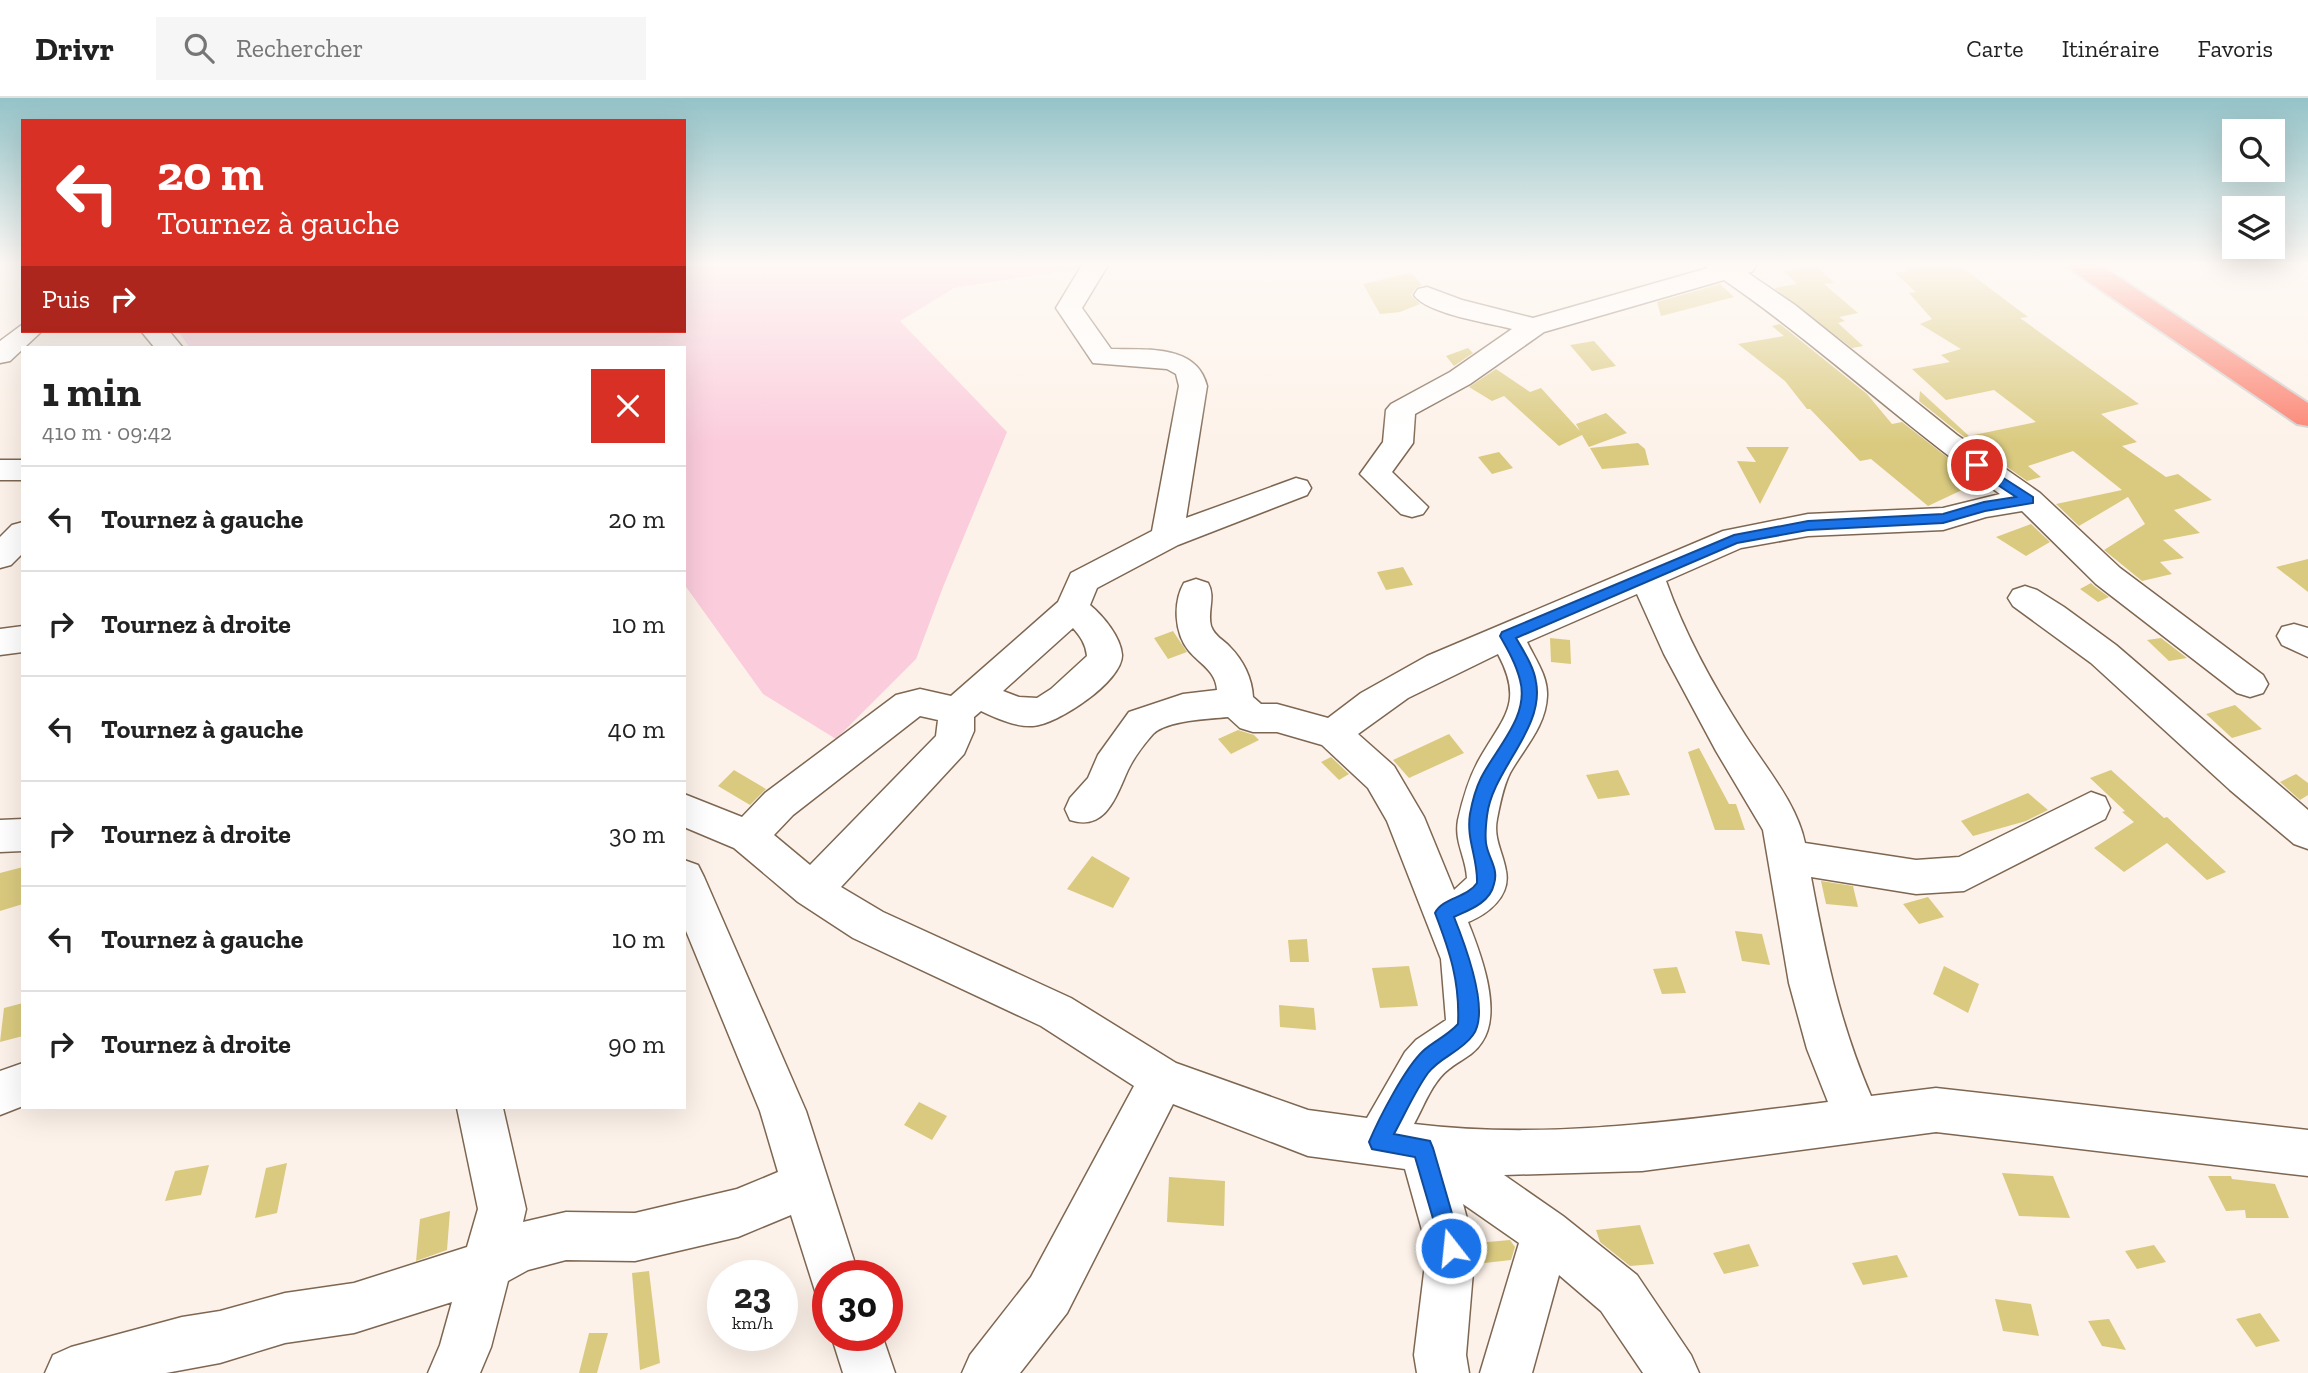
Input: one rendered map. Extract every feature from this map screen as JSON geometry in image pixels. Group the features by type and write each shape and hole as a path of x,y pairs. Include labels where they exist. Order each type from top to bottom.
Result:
{"highway":[{"path":"2170,324 2308,417"}],"street":[{"path":"1081,324 1104,357 1172,362 1184,366 1191,374 1193,386 1167,537"},
{"path":"1528,324 1534,326"},
{"path":"1412,507 1375,474 1398,443 1401,410 1460,377 1539,324"},
{"path":"1814,324 1946,442 2028,500 2108,576 2250,684"},
{"path":"0,355 26,333"},
{"path":"0,470 21,470"},
{"path":"812,890 951,744 966,703 1072,609 1083,581 1167,537 1296,488"},
{"path":"1334,734 1371,701 1468,651 1734,539 1808,525 1943,519 1984,507 2028,500"},
{"path":"0,557 21,535"},
{"path":"0,567 17,567 21,574"},
{"path":"1648,576 1659,609 1681,654 1729,741 1782,827 1810,983 1829,1049 1858,1120"},
{"path":"1196,591 1193,623 1201,642 1218,656 1234,681 1235,702 1253,718 1277,718 1334,734 1381,777 1405,817 1462,958 1468,1004 1467,1028 1454,1042 1432,1055 1421,1067 1401,1145 1451,1248 1440,1355 1443,1373"},
{"path":"2025,598 2067,624 2115,663 2223,761 2308,833"},
{"path":"748,837 779,804 915,702 966,703 1026,714 1044,712 1060,703 1105,658 1105,652 1095,634 1080,614 1072,609"},
{"path":"1443,913 1469,901 1479,894 1486,884 1486,866 1477,843 1479,814 1487,781 1512,743 1529,705 1529,682 1520,657 1507,636"},
{"path":"0,642 21,639"},
{"path":"1084,809 1105,785 1111,765 1142,722 1183,708 1235,702"},
{"path":"1787,858 1916,877 1964,874 2091,808"},
{"path":"690,818 748,837 812,890 868,925 1056,1012 1163,1079 1308,1133 1401,1145 1515,1153 1642,1148 1936,1110 2308,1153"},
{"path":"0,836 21,835"},
{"path":"686,882 783,1111 829,1260"},
{"path":"988,1373 1049,1295 1163,1079"},
{"path":"0,1093 21,1085"},
{"path":"454,1373 465,1347 502,1209 480,1109"},
{"path":"1401,1145 1546,1233 1619,1293 1674,1373"},
{"path":"71,1373 180,1358 220,1337 285,1318 355,1308 485,1266 520,1247 566,1236 635,1237 738,1213 806,1184"},
{"path":"1506,1372 1546,1233"},
{"path":"861,1351 869,1373"}],"shaded area":[{"path":"686,324 903,324 1007,432 916,659 836,739 763,694 686,587 686,346 189,346 179,333 686,333"}],"building":[{"path":"1781,324 1867,394 1892,424 1902,422 1979,482 1928,506 1871,459 1860,461 1810,409 1807,409 1785,381 1738,344 1784,336 1772,326"},
{"path":"1821,324 1840,324 1863,346 1852,348"},
{"path":"1921,324 2029,324 2139,404 2101,414 2137,442 2122,446 2166,477 2178,474 2212,500 2174,510 2200,533 2163,540 2184,558 2160,562 2172,574 2142,581 2104,550 2145,524 2128,497 2079,526 2056,504 2122,490 2073,451 2028,466 2041,477 2027,481 1919,401 1920,391 1969,436 2036,422 1994,390 1946,400 1912,369 1950,362 1941,355 1961,349"},
{"path":"1594,341 1616,366 1592,371 1570,345"},
{"path":"1468,348 1473,353 1454,366 1446,356"},
{"path":"1496,369 1530,392 1541,388 1580,431 1576,424 1606,413 1627,433 1589,447 1582,435 1559,446 1504,396 1492,401 1469,387"},
{"path":"1638,443 1645,449 1649,465 1602,469 1590,448"},
{"path":"1746,447 1789,447 1760,504 1737,461 1756,462"},
{"path":"1499,452 1513,468 1492,474 1478,457"},
{"path":"2031,524 2050,542 2026,556 1996,537"},
{"path":"2308,559 2308,592 2276,567"},
{"path":"1403,567 1413,585 1386,590 1377,572"},
{"path":"2091,583 2109,597 2098,602 2080,589"},
{"path":"1173,631 1187,652 1168,659 1154,638"},
{"path":"1550,638 1570,640 1571,664 1551,662"},
{"path":"2161,638 2187,658 2169,661 2147,640"},
{"path":"2235,705 2262,729 2232,738 2206,714"},
{"path":"1238,730 1254,735 1259,740 1231,754 1218,739"},
{"path":"1449,734 1464,753 1409,778 1393,760"},
{"path":"1699,748 1729,804 1736,804 1745,830 1715,830 1688,752"},
{"path":"1331,757 1349,774 1339,780 1321,762"},
{"path":"734,770 766,789 750,805 718,786"},
{"path":"1618,770 1630,795 1598,799 1586,775"},
{"path":"2111,770 2226,872 2207,880 2167,843 2124,872 2094,848 2134,822 2090,778"},
{"path":"2296,774 2308,783 2308,795 2300,800 2280,782"},
{"path":"2028,793 2048,810 2026,821 1973,836 1961,821"},
{"path":"1092,856 1130,878 1113,908 1067,889"},
{"path":"21,868 21,905 0,911 0,873"},
{"path":"1821,881 1853,886 1858,907 1826,904"},
{"path":"1928,897 1944,917 1919,924 1903,904"},
{"path":"1735,931 1762,934 1770,965 1742,961"},
{"path":"1307,939 1309,962 1290,962 1288,940"},
{"path":"1409,966 1418,1006 1380,1008 1372,968"},
{"path":"1944,966 1979,984 1968,1013 1933,994"},
{"path":"1677,967 1686,993 1662,994 1653,969"},
{"path":"21,1004 21,1037 0,1042 4,1008"},
{"path":"1279,1005 1314,1008 1316,1030 1280,1027"},
{"path":"919,1102 947,1116 932,1140 904,1125"},
{"path":"287,1163 277,1213 255,1218 266,1168"},
{"path":"209,1165 201,1195 165,1201 175,1171"},
{"path":"2002,1173 2053,1176 2070,1218 2019,1216"},
{"path":"2208,1176 2231,1176 2232,1179 2275,1184 2289,1218 2246,1218 2245,1210 2226,1211"},
{"path":"1169,1177 1225,1181 1224,1226 1167,1222"},
{"path":"450,1211 447,1250 416,1261 420,1219"},
{"path":"1640,1225 1654,1264 1630,1266 1600,1242 1596,1230"},
{"path":"1510,1240 1515,1247 1511,1260 1476,1264 1476,1243"},
{"path":"1749,1244 1759,1266 1724,1274 1713,1253"},
{"path":"2154,1245 2166,1262 2137,1269 2125,1251"},
{"path":"1897,1255 1908,1277 1863,1285 1852,1263"},
{"path":"649,1271 660,1363 640,1370 632,1273"},
{"path":"1995,1299 2031,1304 2039,1336 2003,1331"},
{"path":"2260,1313 2280,1341 2256,1347 2236,1319"},
{"path":"2109,1319 2126,1350 2102,1346 2088,1321"},
{"path":"589,1333 608,1333 597,1373 579,1373"}],"route":[{"path":"1451,1248 1423,1148 1379,1142 1421,1067 1432,1055 1454,1042 1467,1028 1468,1004 1462,958 1443,913 1469,901 1479,894 1486,884 1486,866 1477,843 1479,814 1487,781 1512,743 1529,705 1529,682 1520,657 1510,645 1507,636 1734,539 1808,525 1943,519 1984,507 2028,500 1977,465"}]}
